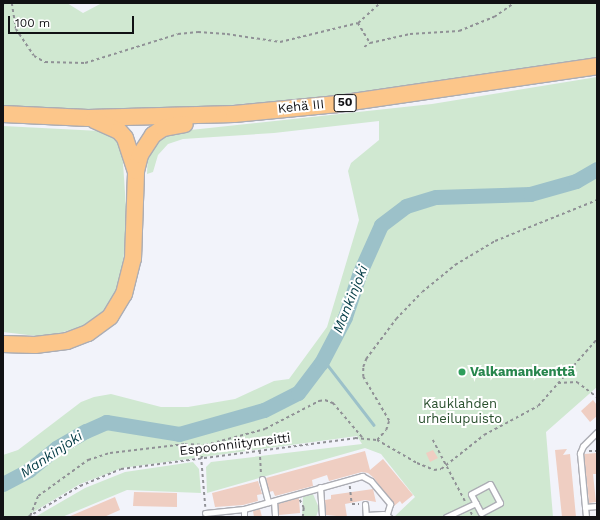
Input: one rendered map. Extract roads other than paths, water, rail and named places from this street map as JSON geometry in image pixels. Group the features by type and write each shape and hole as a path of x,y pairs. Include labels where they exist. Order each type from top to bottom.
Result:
{"highway":[{"name":"Kehä III","path":"3,114 88,118 234,114 354,101 597,66"},
{"path":"136,171 147,141 163,128 234,114"},
{"path":"3,344 35,345 67,341 88,333 110,317 124,294 133,259 136,171 130,148 122,135 88,118"}],"lane":[{"path":"586,517 581,448 596,434"},
{"path":"205,513 226,515 362,476 371,481 390,504 388,516 366,516 365,504"},
{"path":"262,479 268,502"},
{"path":"490,484 500,503 481,513 476,503 471,494 490,484"},
{"path":"320,487 322,517"},
{"path":"274,501 275,517"},
{"path":"446,517 476,503"},
{"path":"585,507 597,506"},
{"path":"244,509 244,517"}],"waterway":[{"name":"Mankinjoki","path":"3,484 29,470 56,448 86,431 106,422 179,434 264,410 298,393 321,363 345,317 360,272 381,225 406,206 436,197 530,194 576,181 597,169"},
{"path":"323,359 374,425"}],"place":[{"name":"Valkamankenttä","path":"462,372"}],"park label":[{"name":"Kauklahden urheilupuisto","path":"460,412"}]}
